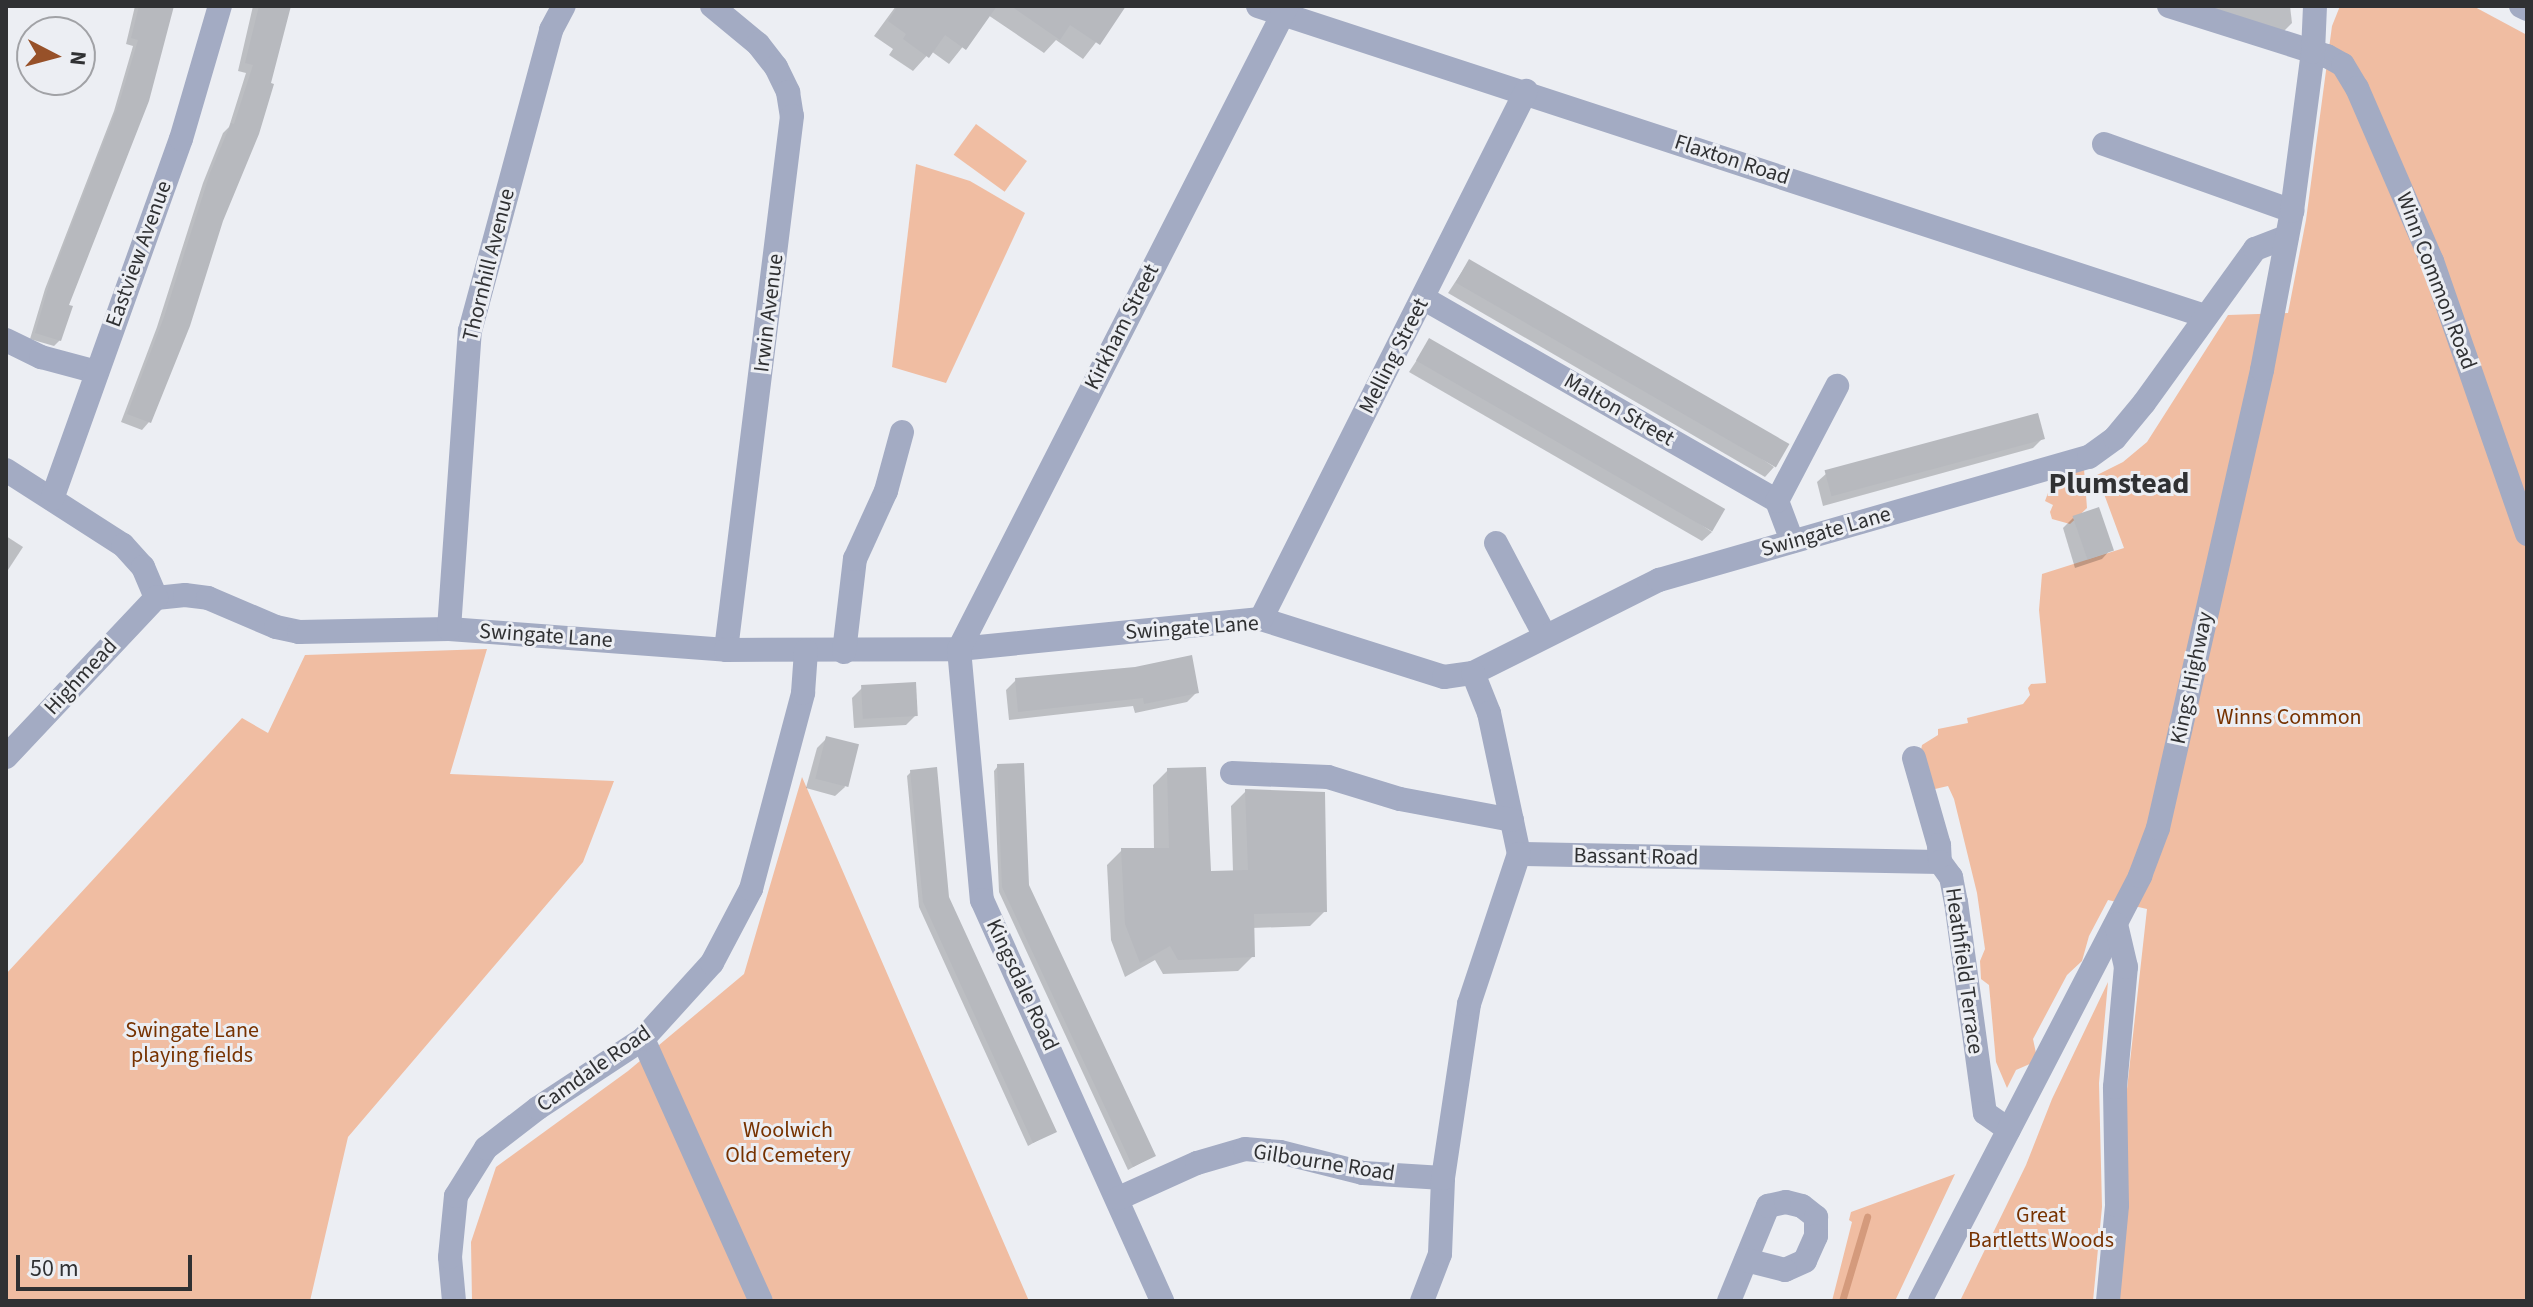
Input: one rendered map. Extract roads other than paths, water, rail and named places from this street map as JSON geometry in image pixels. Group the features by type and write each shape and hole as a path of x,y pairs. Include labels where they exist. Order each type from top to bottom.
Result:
{"street":[{"name":"Eastview Avenue","path":"52,499 181,139 220,6"},
{"name":"Thornhill Avenue","path":"449,629 470,331 551,30 564,6"},
{"name":"Irwin Avenue","path":"712,6 758,44 776,67 788,92 792,116 726,650"},
{"name":"Flaxton Road","path":"1258,6 1285,10 2205,316"},
{"name":"Winn Common Road","path":"2169,6 2313,52 2343,65 2357,88 2432,261 2527,534"},
{"name":"Kings Highway","path":"1920,1301 2140,876 2170,781 2262,370 2292,211 2313,52 2315,6"},
{"path":"2521,6 2527,9"},
{"name":"Kirkham Street","path":"959,649 1285,10"},
{"name":"Melling Street","path":"1261,619 1526,91"},
{"path":"2104,144 2292,211"},
{"name":"Swingate Lane","path":"156,598 185,595 208,598 276,627 299,632 449,629 726,650 844,652 959,649 1261,619 1444,677 1473,673 1659,580 2089,457 2115,438 2144,403 2255,249 2287,237"},
{"name":"Malton Street","path":"1423,298 1777,501"},
{"path":"6,340 41,357 97,372"},
{"path":"1792,541 1777,501 1837,386"},
{"path":"844,652 855,559 886,491 902,432"},
{"path":"6,470 123,545 143,567 156,598"},
{"path":"1493,544 1545,636"},
{"name":"Highmead","path":"6,757 156,598"},
{"name":"Kingsdale Road","path":"959,649 982,900 1119,1198 1162,1301"},
{"name":"Camdale Road","path":"454,1301 450,1257 456,1196 486,1148 538,1108 643,1039 712,963 751,889 803,693 806,651"},
{"path":"1422,1301 1440,1254 1443,1178 1469,1004 1519,854 1489,713 1473,673"},
{"name":"Heathfield Terrace","path":"1914,758 1939,845 1940,862 1951,877 1985,1113 2009,1130"},
{"path":"1232,773 1328,777 1400,799 1512,820"},
{"name":"Bassant Road","path":"1519,854 1940,862"},
{"path":"2108,1301 2117,1205 2115,1087 2126,967 2116,924"},
{"path":"643,1039 761,1301"},
{"name":"Gilbourne Road","path":"1119,1198 1197,1163 1245,1149 1280,1152 1363,1173 1443,1178"},
{"path":"1729,1301 1746,1260"}],"waterway":[{"path":"1842,1301 1867,1217"}],"district":[{"name":"Plumstead","path":"2119,484"}],"park label":[{"name":"Winns Common","path":"2289,718"},
{"name":"Swingate Lane playing fields","path":"192,1042"},
{"name":"Woolwich Old Cemetery","path":"788,1142"},
{"name":"Great Bartletts Woods","path":"2041,1228"}]}
